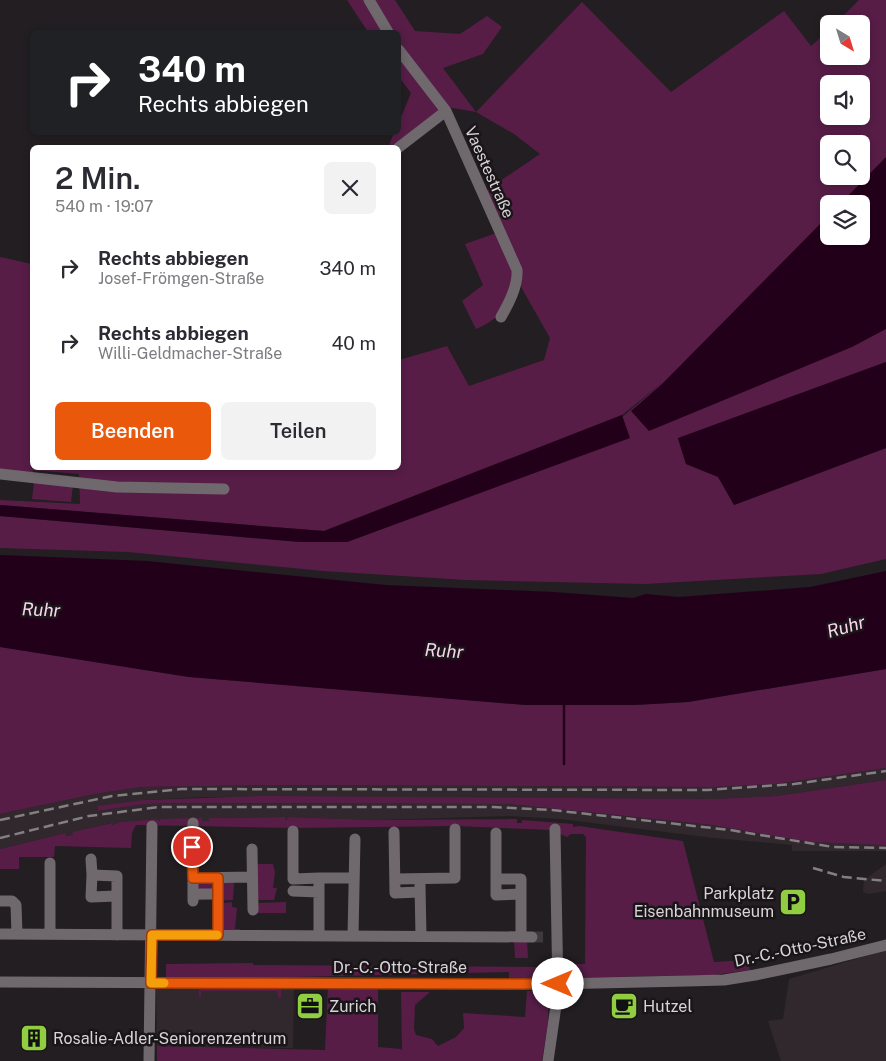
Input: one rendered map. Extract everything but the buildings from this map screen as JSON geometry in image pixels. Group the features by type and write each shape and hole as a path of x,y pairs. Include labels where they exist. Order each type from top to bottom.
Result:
{"street":[{"path":"369,0 387,30"},
{"name":"Vaestestraße","path":"401,53 446,111 517,270 517,278 509,303 501,317"},
{"path":"401,146 446,111"},
{"path":"0,474 117,488 224,489"},
{"path":"193,823 193,878 197,898 218,894"},
{"path":"149,1061 152,826"},
{"path":"548,1061 558,984 552,937 555,829"},
{"path":"395,879 455,878 455,830"},
{"path":"293,831 293,896 319,892"},
{"path":"394,832 395,893 420,892"},
{"path":"0,934 527,936 521,894 521,879 496,879 496,833"},
{"path":"353,936 354,839"},
{"path":"252,849 252,910"},
{"path":"91,859 91,897 117,896"},
{"path":"50,863 50,934"},
{"path":"92,875 118,876 117,935"},
{"path":"193,878 252,877"},
{"path":"218,878 218,935"},
{"path":"319,878 319,935"},
{"path":"293,879 354,878"},
{"path":"420,879 421,936"},
{"path":"0,901 12,901 16,904 16,934"},
{"name":"Dr.-C.-Otto-Straße","path":"0,982 558,984 724,980 823,961 886,945"}],"shaded area":[{"path":"347,0 395,0 415,31 460,34 487,16 502,27 483,54 443,68 476,112 447,107 400,145 389,145 393,135 401,135 401,117 411,93 401,80 401,30 367,30"},
{"path":"859,0 886,0 886,362 678,439 686,464 719,477 734,505 886,448 886,559 821,574 645,584 466,580 323,571 128,552 0,548 0,516 300,542 347,542 449,504 620,419 664,381 622,415 324,531 0,505 0,500 80,504 79,474 33,470 401,470 401,359 447,346 469,386 544,360 550,338 516,278 503,309 492,320 476,329 462,301 483,285 465,244 502,231 484,192 540,154 514,134 476,112 582,2 671,92 784,11 811,46 820,38 820,65 870,65 870,15 844,15"},
{"path":"0,257 30,264 30,470 33,470 32,475 0,471"},
{"path":"34,482 73,485 71,502 32,499"},
{"path":"0,647 189,677 526,705 634,705 688,702 886,669 886,768 775,784 712,787 266,785 142,787 95,794 0,814"},
{"path":"886,768 886,780 776,796 714,799 204,797 144,800 98,807 98,811 145,804 199,803 509,804 712,825 810,842 886,845 886,851 792,851 792,845 714,838 560,819 509,816 376,820 288,817 288,820 285,820 284,817 210,818 209,821 202,821 202,819 160,819 160,821 156,819 120,822 112,825 111,823 73,832 73,835 66,836 65,833 0,849 0,814 95,794 142,787 266,785 712,787 775,784"},
{"path":"886,780 886,845 810,842 712,825 509,804 199,803 145,804 98,811 98,806 144,800 265,796 714,799 776,796"},
{"path":"285,817 285,820 288,817 376,820 517,819 517,823 522,823 522,820 573,824 573,827 579,826 683,841 714,962 748,960 750,970 714,975 561,978 561,964 585,964 586,837 583,834 571,834 567,837 551,830 456,826 294,828 136,825 132,833 131,848 55,846 54,857 19,857 19,869 0,869 0,849 65,833 66,836 73,835 72,832 112,823 112,825 120,822 156,819 160,821 160,819 202,818 202,821 209,821 209,818"},
{"path":"257,864 273,864 275,872 273,888 277,888 274,900 255,900"},
{"path":"886,864 886,891 868,894 863,892 864,880"},
{"path":"223,881 234,883 233,900 213,901 211,899 193,901 196,883"},
{"path":"232,902 232,907 237,908 235,929 240,929 239,933 224,934 223,903"},
{"path":"286,902 286,913 256,913 256,903"},
{"path":"514,939 527,939 528,958 515,958"},
{"path":"886,950 886,1061 781,1061 768,1021 783,1019 789,979"},
{"path":"253,963 253,965 546,967 547,971 550,971 542,977 525,979 509,979 509,972 253,978 166,977 166,964"},
{"path":"328,986 378,987 378,1047 401,1049 402,1051 401,992 430,992 415,1005 414,1029 416,1035 432,1039 438,1046 456,1037 464,1028 463,1013 525,1017 527,991 549,991 548,1022 542,1061 157,1061 157,1046 325,1050"},
{"path":"294,987 293,1048 157,1046 156,988"},
{"path":"199,989 281,989 281,998 278,997 277,991 201,991 201,997 199,997"}],"water":[{"path":"886,157 886,329 852,347 649,431 631,411 662,384 820,224 820,245 870,245 870,195 849,195 859,185 870,185 870,173"},
{"path":"886,362 886,448 734,505 718,477 686,464 678,438"},
{"path":"622,415 630,438 347,542 300,542 0,516 0,505 324,531"},
{"name":"Ruhr","path":"0,555 147,561 386,585 554,592 633,598 646,594 678,597 810,587 886,571 886,669 688,702 634,705 526,705 189,677 0,647"}],"waterway":[{"path":"564,703 564,764"}],"tunnel":[{"path":"532,937 548,937"}],"railway":[{"path":"0,820 112,796 181,789 707,790 794,784 886,771"},
{"path":"0,838 89,816 159,807 493,807 552,810 730,830 833,847 886,848"},
{"path":"813,868 844,877 886,881"}],"slow traffic":[{"path":"164,983 151,983 152,935 217,935"}],"place":[{"name":"Parkplatz Eisenbahnmuseum","path":"793,902"},
{"name":"Zurich","path":"310,1006"},
{"name":"Hutzel","path":"624,1006"},
{"name":"Rosalie-Adler-Seniorenzentrum","path":"34,1038"}],"route":[{"path":"192,847 193,878 218,878 218,935 152,935 151,983 558,984"}]}
